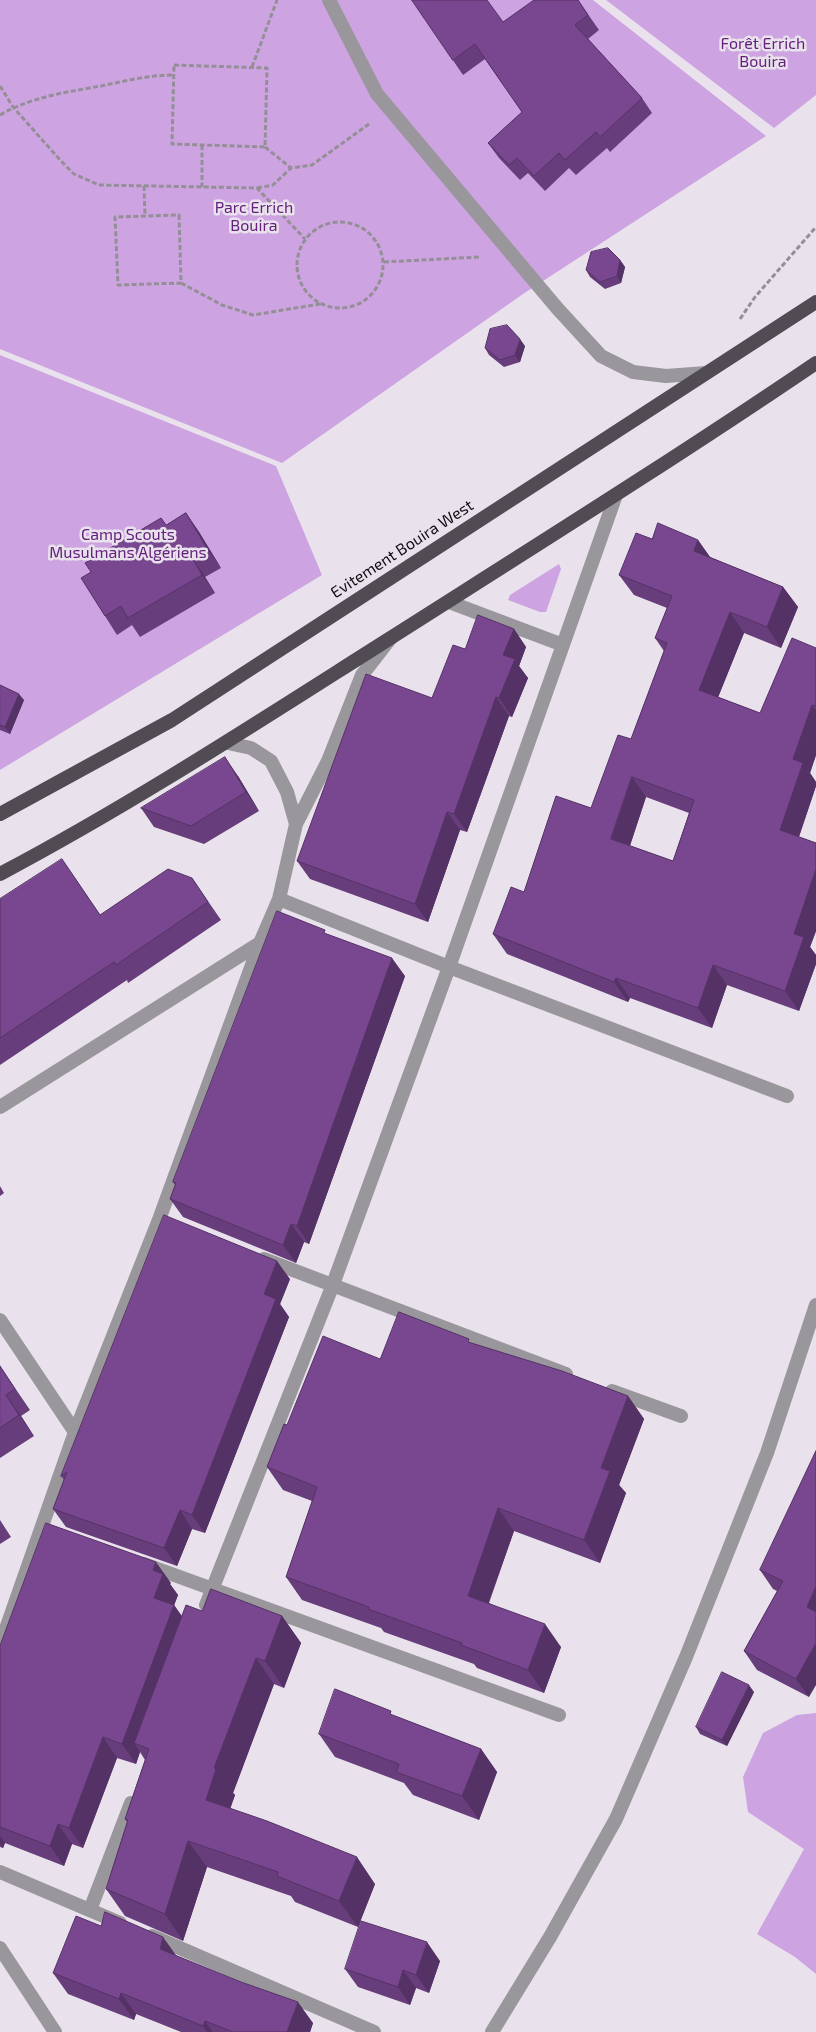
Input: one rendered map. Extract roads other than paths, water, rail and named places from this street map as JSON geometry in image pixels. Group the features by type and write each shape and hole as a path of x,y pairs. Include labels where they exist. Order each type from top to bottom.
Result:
{"highway":[{"name":"Evitement Bouira West","path":"0,814 172,720 816,302"},
{"path":"0,874 60,843 228,743 616,495 816,363"}],"street":[{"path":"329,0 377,94 512,255 601,356 633,372 666,376 706,373"},
{"path":"202,1615 332,1287 449,968 616,495"},
{"path":"449,602 564,645"},
{"path":"0,1646 46,1530 75,1432 165,1219 260,943 279,899 296,824 328,761 362,675 392,637"},
{"path":"228,743 251,748 271,760 287,792 296,824"},
{"path":"279,899 449,968 787,1096"},
{"path":"0,1107 260,943"},
{"path":"250,1254 332,1287 580,1379"},
{"path":"492,2032 550,1936 616,1819 686,1657 767,1454 816,1305"},
{"path":"0,1320 75,1432"},
{"path":"599,1386 682,1416"},
{"path":"132,1559 559,1715"},
{"path":"90,1910 136,1790"},
{"path":"0,1872 374,2032"},
{"path":"0,1948 55,2032"}],"park label":[{"name":"Forêt Errich Bouira","path":"763,53"},
{"name":"Parc Errich Bouira","path":"254,217"},
{"name":"Camp Scouts Musulmans Algériens","path":"128,544"}]}
